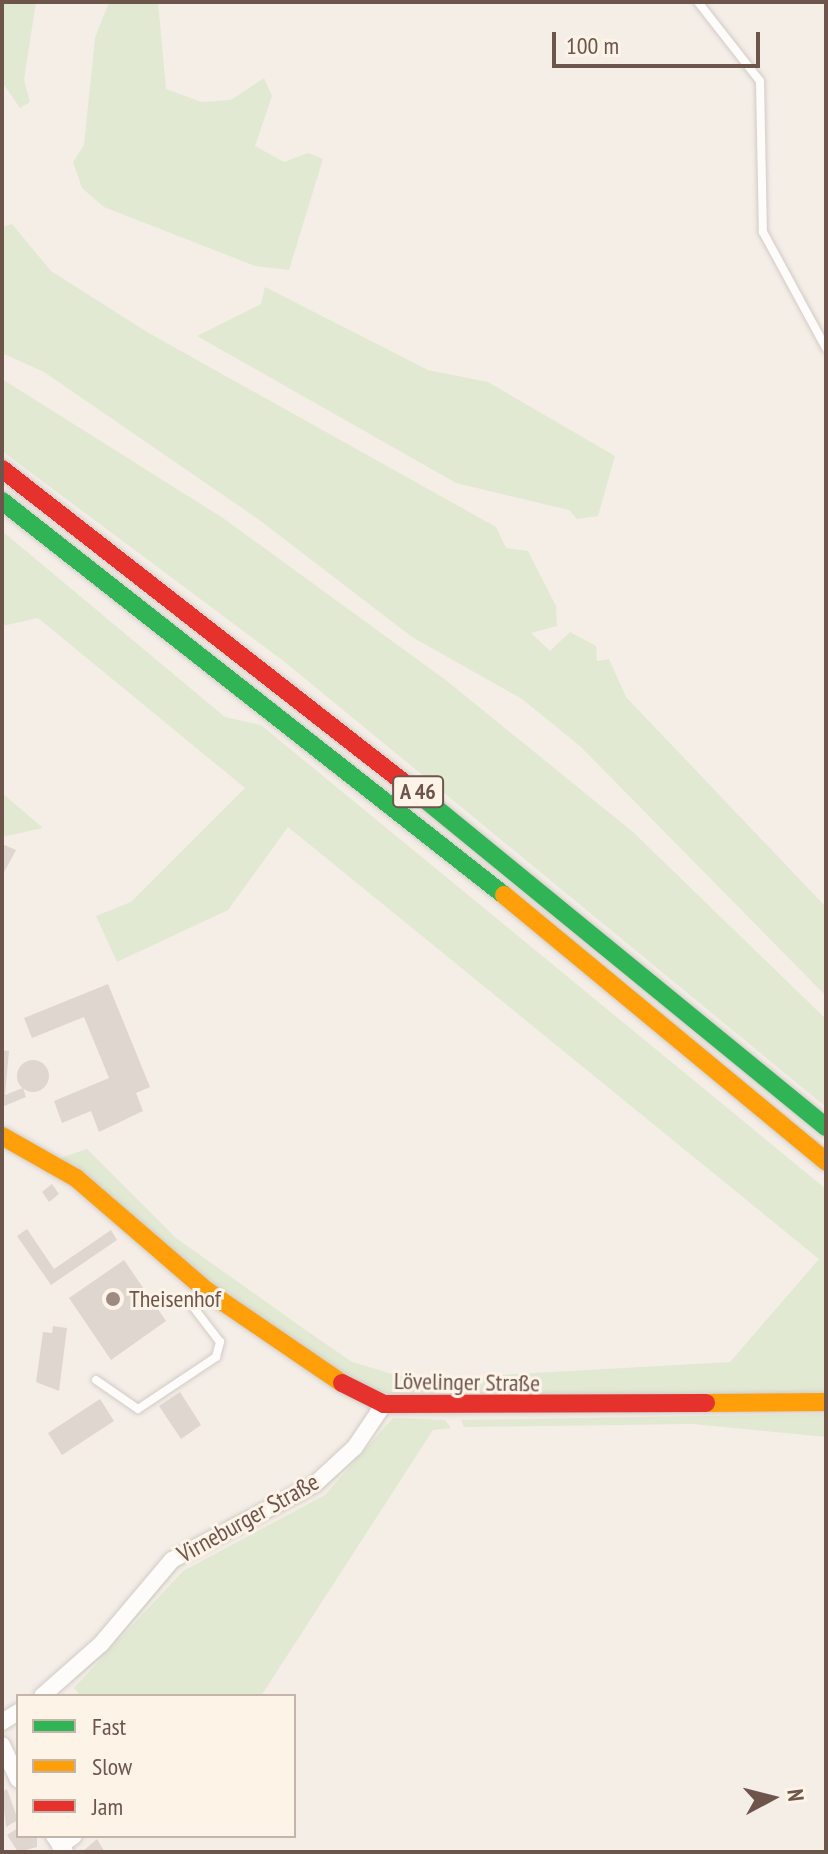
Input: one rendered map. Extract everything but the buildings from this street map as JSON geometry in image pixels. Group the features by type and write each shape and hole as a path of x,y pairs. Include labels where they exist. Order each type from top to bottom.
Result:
{"main road":[{"name":"A 46","path":"2,469 288,687 826,1127"},
{"name":"A 46","path":"2,501 409,817 826,1161"},
{"name":"Lövelinger Straße","path":"2,1136 76,1178 207,1291 339,1386 384,1404 826,1402"}],"street":[{"name":"Virneburger Straße","path":"44,1694 101,1644 172,1560 315,1484 355,1447 384,1404"},
{"path":"2,1745 16,1775"}],"lane":[{"path":"698,2 760,81 763,232 826,348"},
{"path":"96,1380 138,1409 216,1357 220,1342 194,1308 207,1291"}],"green space":[{"path":"2,2 36,2 24,80 30,102 20,108 2,82"},
{"path":"109,2 158,2 166,89 201,102 231,100 264,78 272,96 255,146 284,162 308,153 323,159 289,270 255,266 104,207 82,188 73,162 84,145 95,38"},
{"path":"12,224 51,271 147,332 496,527 506,548 528,551 556,606 557,626 531,633 550,651 570,632 596,646 597,661 609,659 626,697 826,907 826,996 580,746 522,699 412,637 258,519 44,372 2,353 2,227"},
{"path":"265,287 428,370 488,382 615,456 598,516 577,519 569,510 456,483 197,336 261,304"},
{"path":"2,379 223,518 447,681 633,832 826,1019 826,1107 286,663 2,451"},
{"path":"2,531 225,717 261,725 826,1189 826,1397 434,1403 357,1387 235,1304 60,1158 87,1149 176,1238 307,1331 352,1362 413,1380 730,1362 819,1259 288,827 228,910 117,962 96,916 131,902 245,788 38,618 2,626"},
{"path":"2,793 43,828 2,837"},
{"path":"826,1414 826,1437 693,1424 464,1427 461,1420"},
{"path":"393,1418 445,1420 451,1428 433,1430 262,1694 78,1694 74,1688 183,1571 325,1495"},
{"path":"372,1433 359,1457 320,1492 179,1567 108,1652 71,1683 176,1565 318,1489"}],"traffic: fast":[{"path":"2,501 504,895"},
{"path":"421,796 826,1127"}],"traffic: slow":[{"path":"504,895 826,1161"},
{"path":"2,1136 76,1178 207,1291 342,1383"},
{"path":"706,1403 826,1402"}],"traffic: jam":[{"path":"2,469 421,796"},
{"path":"342,1383 384,1404 706,1403"}],"place":[{"name":"Theisenhof","path":"113,1299"}]}
